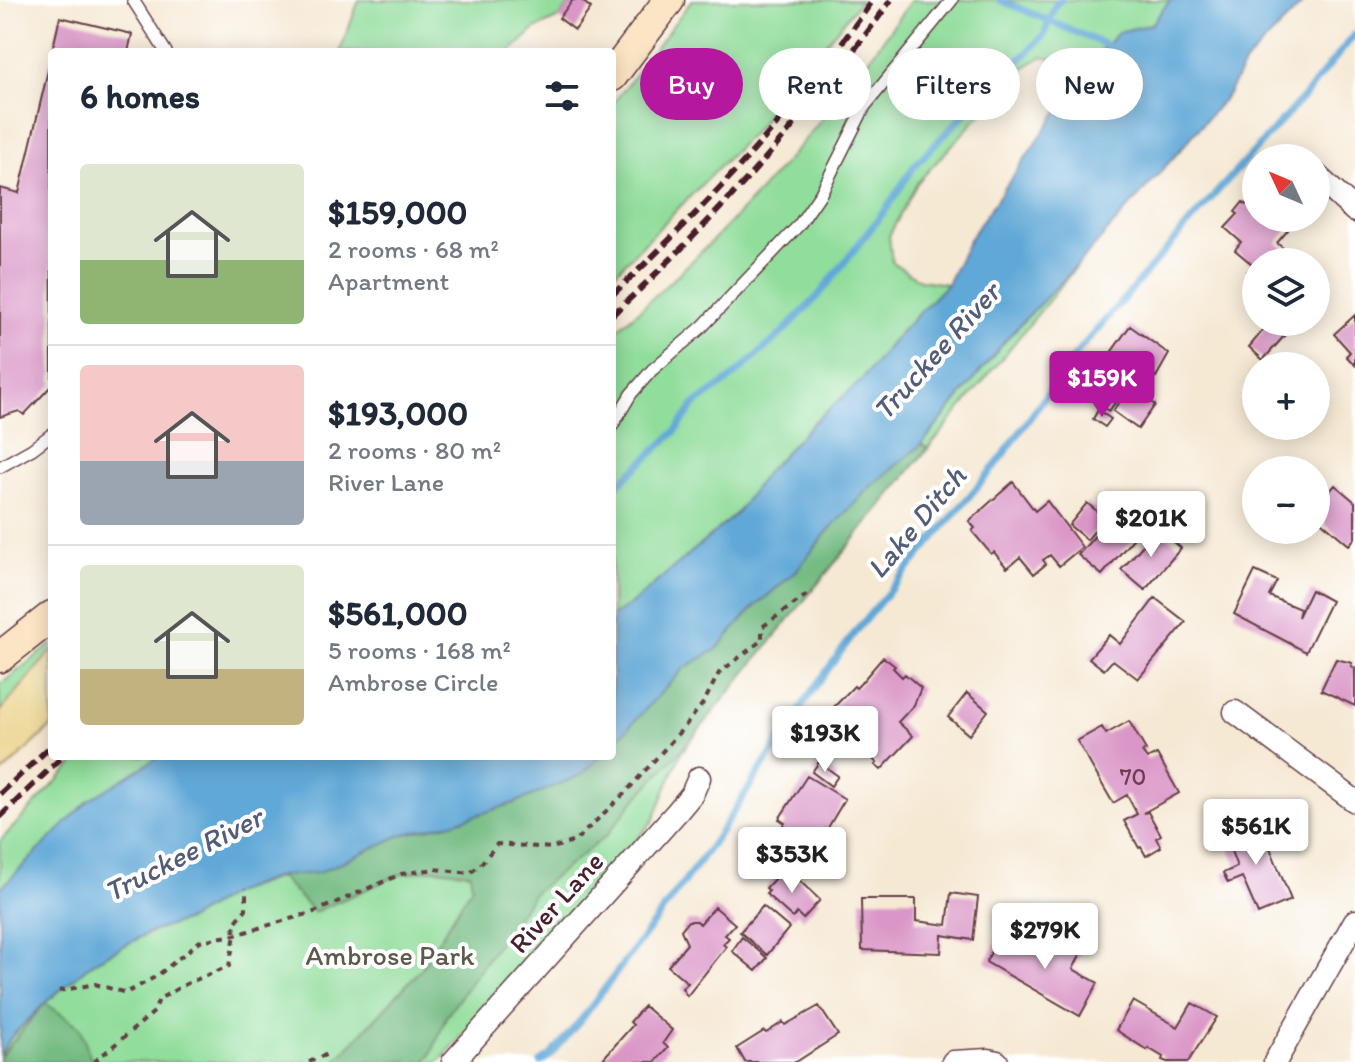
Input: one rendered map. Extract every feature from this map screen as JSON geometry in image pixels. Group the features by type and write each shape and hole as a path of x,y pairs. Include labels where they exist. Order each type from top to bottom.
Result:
{"main road":[{"path":"616,71 669,0"},
{"path":"0,657 48,619"}],"street":[{"path":"1330,188 1355,211"},
{"path":"1235,712 1355,801"},
{"name":"River Lane","path":"453,1062 677,812 692,794 699,778"},
{"path":"1275,1062 1355,921"},
{"path":"953,1062 997,1062"}],"lane":[{"path":"133,0 163,48"},
{"path":"616,419 641,382 702,327 799,225 821,193 865,106 952,0"},
{"path":"0,467 48,437"}],"path":[{"path":"59,991 95,984 126,993 157,976 200,941 235,935 314,912 401,874 435,869 470,873 497,844 552,848 575,841 626,792 685,726 704,702 719,673 762,640 762,627 812,591"},
{"path":"94,1062 154,1012 159,999 229,966 234,924 246,909 246,888"},
{"path":"309,1062 330,1053"}],"green space":[{"path":"359,0 573,0 559,18 535,29 514,48 341,48"},
{"path":"692,0 861,0 822,48 759,48 759,120 764,120 616,272 616,100 640,68 640,120 743,120 743,48 655,48"},
{"path":"911,0 1170,0 1152,24 1119,32 1104,48 1036,48 1036,60 1020,71 1020,48 887,48 887,120 975,120 917,183 889,236 892,262 920,280 947,284 897,336 859,383 812,424 767,471 737,513 616,614 616,330 734,218 820,120 871,120 871,56"},
{"name":"Ambrose Park","path":"1081,261 693,737 680,755 653,821 439,1062 0,1062 0,1054 12,1036 45,1003 95,961 148,933 190,919 233,893 581,775 597,760 616,760 616,741 684,668 796,571 827,532 870,487 922,444 1009,336"},
{"path":"922,444 928,448 693,737 607,835 534,893 446,1017 431,1055 424,1062 335,1062 421,969 472,886 470,873 435,869 401,874 314,912 279,876 318,873 401,835 514,803 581,775 597,760 616,760 616,741 684,668 717,649 751,610 796,571 827,532 870,487"},
{"path":"48,647 48,655 0,712 0,685"},
{"path":"77,760 154,760 89,801 0,889 0,841"},
{"path":"45,1003 80,1027 92,1062 0,1062 0,1057"}],"sand":[{"path":"48,655 48,730 0,775 0,712"}],"water":[{"name":"Truckee River","path":"1170,0 1306,0 1246,61 1228,94 1081,261 1009,336 922,444 870,487 827,532 796,571 751,610 717,649 684,668 616,741 616,614 737,513 767,471 812,424 859,383 897,336 947,284 970,238 1052,120 1143,120 1143,48 1104,48 1119,32 1152,24"},
{"name":"Truckee River","path":"154,760 597,760 581,775 514,803 401,835 318,873 279,876 233,893 190,919 148,933 95,961 45,1003 12,1036 0,1054 0,889 89,800"}],"building":[{"path":"573,0 581,0 591,8 575,30 559,18"},
{"path":"60,17 132,34 129,48 53,48"},
{"path":"48,71 48,389 24,415 19,411 0,417 0,188 19,193"},
{"path":"1242,203 1242,232 1286,232 1277,243 1283,248 1242,248 1242,256 1235,250 1241,242 1225,228 1238,214 1235,212"},
{"path":"1355,315 1355,365 1346,356 1350,352 1334,334"},
{"path":"1130,326 1169,354 1156,377 1154,375 1139,393 1155,405 1138,429 1113,411 1119,402 1117,400 1109,411 1076,388 1094,363 1111,377 1116,358 1110,354"},
{"path":"1258,336 1284,336 1270,352 1254,352 1249,347"},
{"path":"1098,410 1111,419 1105,427 1093,419"},
{"path":"1013,482 1035,511 1047,501 1082,547 1059,566 1050,555 1043,560 1046,564 1034,574 1020,557 1007,568 972,531 975,528 969,521"},
{"path":"1335,485 1355,502 1355,538 1349,545 1330,529 1330,491"},
{"path":"1087,503 1105,518 1087,540 1069,525"},
{"path":"1115,513 1138,533 1102,575 1078,555"},
{"path":"1158,528 1181,548 1145,590 1121,570"},
{"path":"1255,571 1277,581 1269,596 1300,609 1298,617 1311,590 1331,601 1306,652 1234,614"},
{"path":"1155,598 1186,622 1138,679 1113,660 1104,670 1089,658 1109,635 1120,644"},
{"path":"883,657 895,666 893,668 902,677 905,674 921,688 914,705 898,722 913,736 881,770 833,722 841,713 834,707 854,686 856,688 860,684"},
{"path":"1336,659 1352,663 1351,666 1355,668 1355,706 1321,690"},
{"path":"967,693 988,711 969,735 948,717"},
{"path":"1129,721 1146,750 1142,752 1147,759 1157,754 1179,793 1143,813 1148,812 1161,835 1156,838 1161,847 1146,856 1124,821 1137,814 1127,795 1113,803 1077,741 1102,727 1106,734"},
{"path":"819,762 838,776 831,786 812,772"},
{"path":"807,776 845,799 826,831 834,835 813,869 772,844 785,823 779,819"},
{"path":"1258,818 1291,900 1258,914 1242,877 1228,883 1223,873 1237,867 1225,835"},
{"path":"785,867 820,900 803,919 797,913 793,918 766,894 769,891 766,888"},
{"path":"951,893 978,897 973,940 942,935 941,953 862,950 861,899 916,899 916,921 947,925"},
{"path":"763,906 789,928 767,955 740,932"},
{"path":"715,907 735,924 725,935 729,938 723,944 726,947 687,996 682,988 688,983 668,966 687,944 681,930 688,921 700,924"},
{"path":"1002,930 1048,956 1057,940 1081,953 1073,969 1098,983 1080,1016 986,962"},
{"path":"742,937 767,958 756,971 732,951"},
{"path":"1133,1001 1178,1027 1192,1003 1217,1017 1188,1062 1167,1062 1116,1030"},
{"path":"644,1006 672,1030 663,1043 668,1048 655,1062 600,1062 633,1025 630,1022"},
{"path":"819,1006 838,1035 796,1062 745,1062 737,1048 764,1031 766,1033 783,1022 785,1025"}],"waterway":[{"path":"1000,0 1106,45"},
{"path":"616,486 675,432 695,404 729,380 818,296 887,208 914,166 979,99 993,73 1012,68 1044,35 1055,5 1061,0"},
{"name":"Lake Ditch","path":"541,1062 551,1055 585,1015 715,840 812,691 859,627 999,461 1075,355 1305,95 1355,34"}],"railway":[{"path":"616,291 717,191 783,117 873,0"},
{"path":"616,311 688,242 760,165 891,0"},
{"path":"0,794 48,749"},
{"path":"0,817 59,760"}]}
